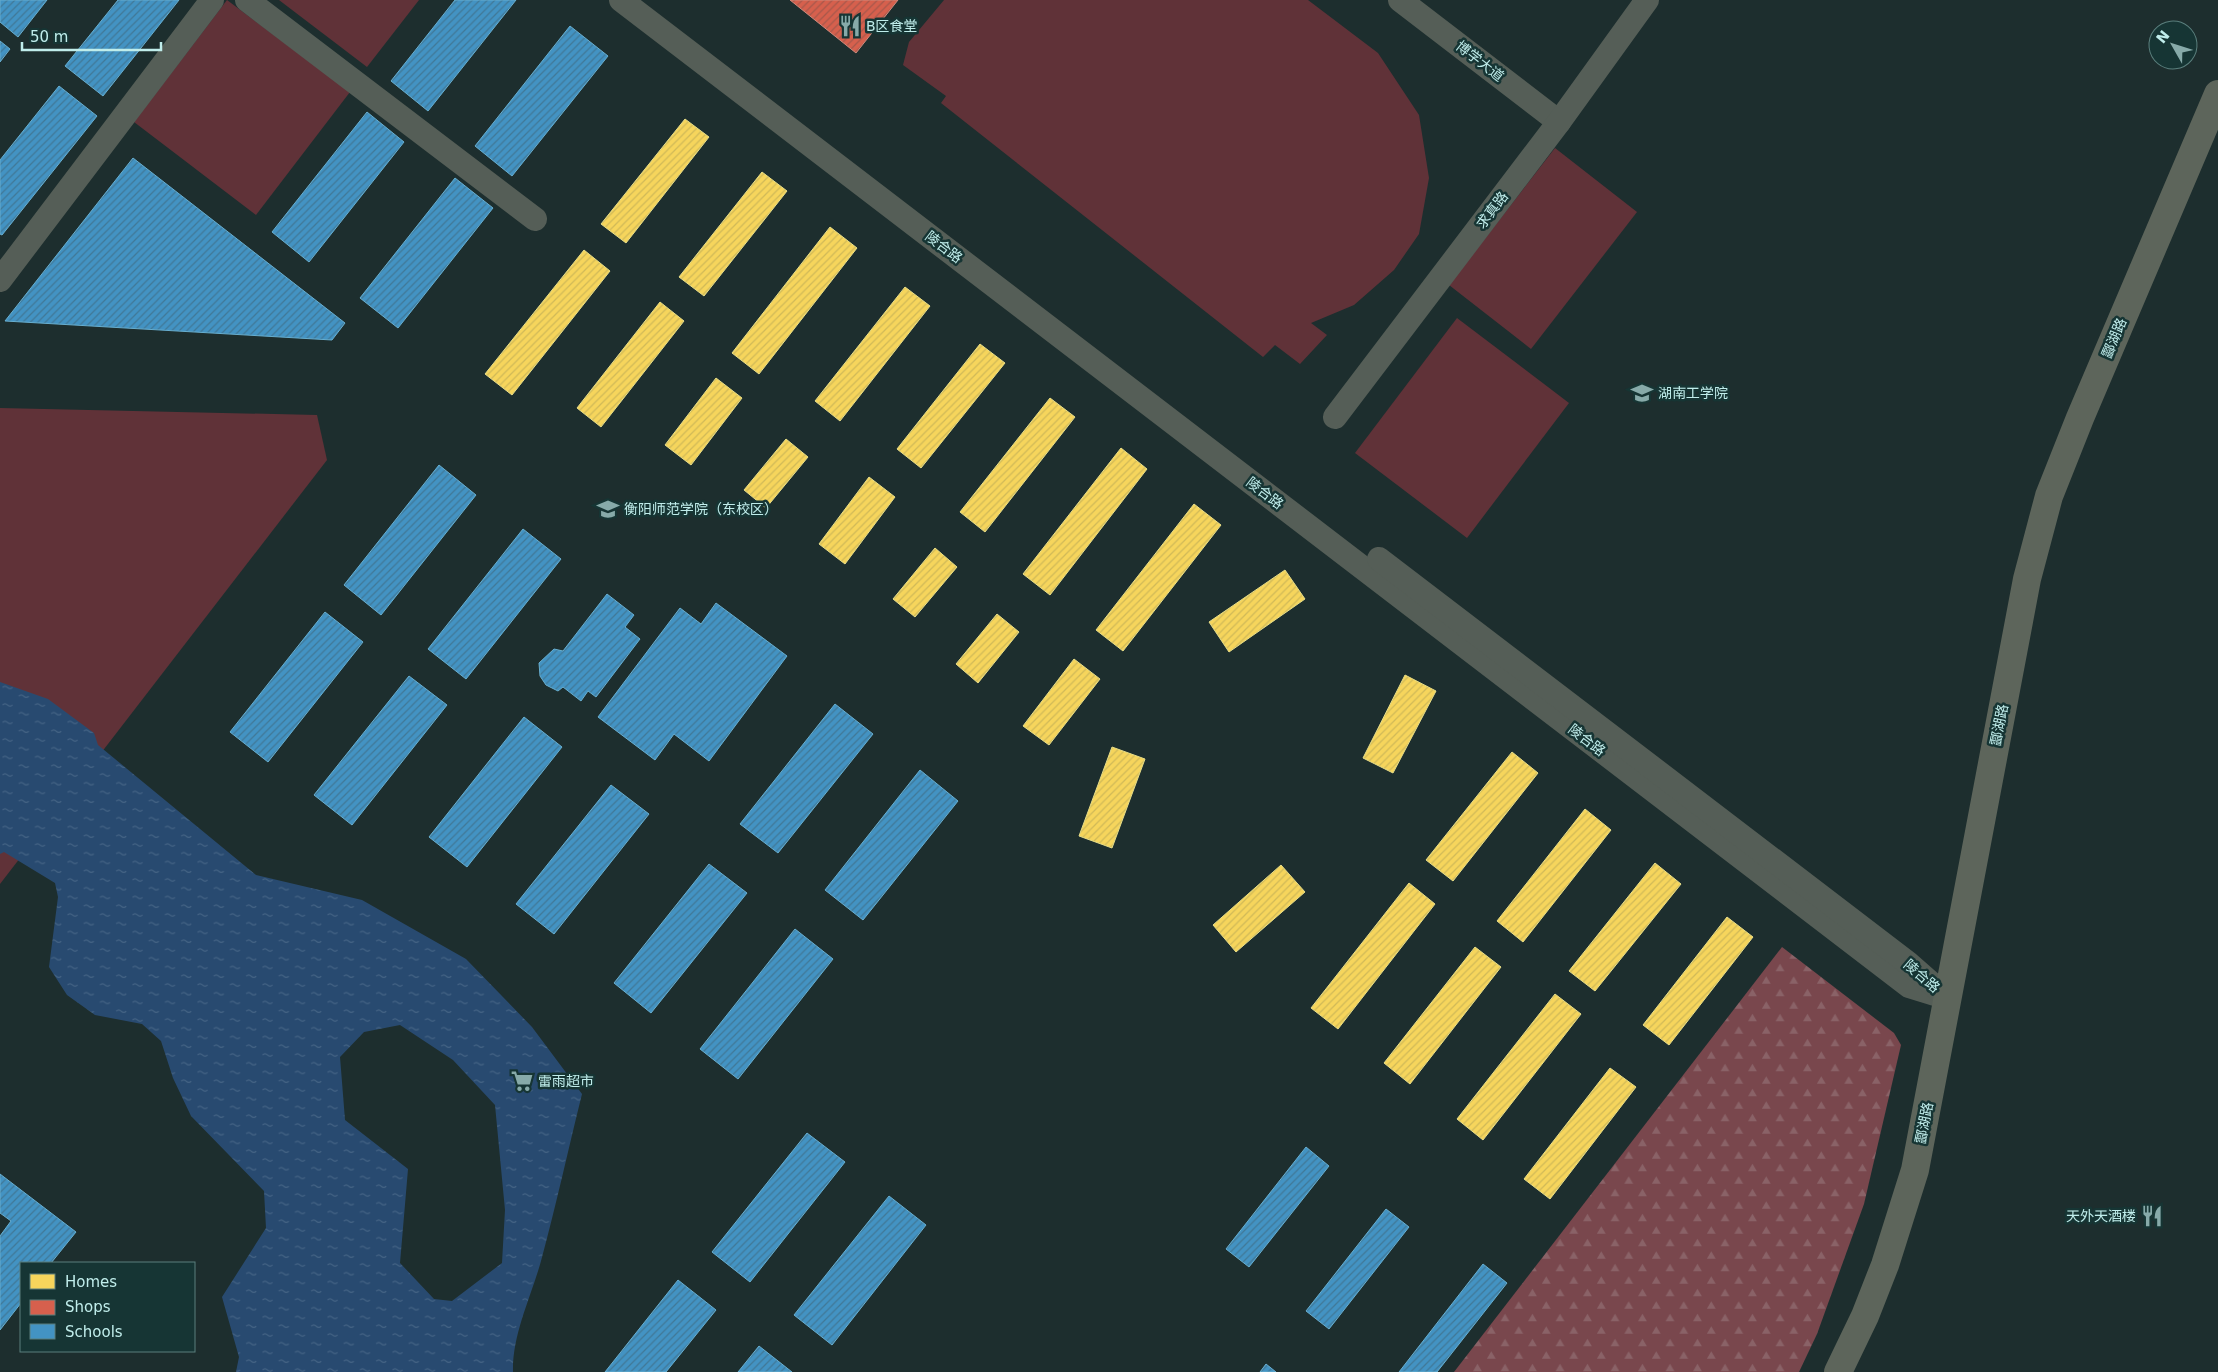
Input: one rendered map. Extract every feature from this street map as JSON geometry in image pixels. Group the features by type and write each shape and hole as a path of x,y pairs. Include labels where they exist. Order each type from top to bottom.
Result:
{"main road":[{"name":"酃湖路","path":"1838,1372 1865,1316 1885,1265 1915,1170 2027,579 2050,496 2080,418 2218,94"}],"street":[{"path":"0,280 212,0"},
{"path":"247,0 534,219"},
{"name":"陵合路","path":"621,0 1909,986 1948,998"},
{"name":"陵合路","path":"646,0 1908,963 1948,998"},
{"name":"博学大道","path":"1400,0 1559,122"},
{"name":"求真路","path":"1335,417 1559,122 1647,0"}],"shaded area":[{"path":"227,0 350,92 256,215 134,122"},
{"path":"279,0 419,0 367,67"},
{"path":"944,0 1308,0 1378,53 1419,115 1429,178 1419,234 1394,270 1354,305 1311,323 1327,335 1300,364 1275,345 1263,357 941,103 946,96 903,65 909,42"},
{"path":"1555,148 1637,212 1531,349 1449,285"},
{"path":"1457,318 1569,403 1467,538 1355,453"},
{"path":"0,408 317,415 327,460 0,884"}],"green space":[{"path":"1782,947 1894,1033 1901,1045 1864,1204 1817,1334 1799,1372 1454,1372"}],"water":[{"path":"0,682 48,699 94,733 98,745 256,875 362,900 466,959 532,1027 582,1094 552,1220 519,1330 513,1372 236,1372 239,1357 222,1297 266,1228 264,1191 191,1116 173,1078 161,1041 142,1024 95,1015 67,995 49,967 58,897 55,883 4,852 0,854","holes":["400,1025 453,1060 495,1105 505,1210 502,1263 452,1301 434,1299 400,1263 408,1169 345,1120 340,1057 364,1032"]}],"building: Homes":[{"path":"685,119 709,137 626,243 601,224"},
{"path":"762,172 787,191 704,296 679,277"},
{"path":"830,227 857,248 759,374 732,353"},
{"path":"584,250 610,271 512,395 485,374"},
{"path":"905,287 930,306 840,421 815,401"},
{"path":"660,302 684,321 601,427 577,408"},
{"path":"980,344 1005,363 921,468 897,449"},
{"path":"716,378 742,398 691,465 665,445"},
{"path":"1050,398 1075,417 985,532 960,512"},
{"path":"786,439 808,457 766,508 744,490"},
{"path":"1121,448 1147,469 1050,595 1023,574"},
{"path":"869,477 895,497 845,564 819,544"},
{"path":"1194,504 1221,525 1123,651 1096,630"},
{"path":"935,548 957,567 915,617 893,599"},
{"path":"1285,570 1305,599 1229,652 1209,622"},
{"path":"997,614 1019,632 978,683 956,664"},
{"path":"1074,659 1100,679 1049,745 1023,726"},
{"path":"1405,675 1436,691 1393,773 1363,758"},
{"path":"1112,747 1145,759 1112,848 1079,836"},
{"path":"1512,752 1538,773 1453,881 1426,860"},
{"path":"1585,809 1611,830 1523,942 1497,921"},
{"path":"1655,863 1681,884 1595,991 1569,971"},
{"path":"1281,865 1305,892 1236,952 1213,925"},
{"path":"1409,883 1435,904 1338,1029 1311,1008"},
{"path":"1727,917 1753,937 1669,1045 1643,1025"},
{"path":"1475,947 1501,967 1410,1084 1384,1063"},
{"path":"1555,994 1581,1014 1483,1140 1457,1119"},
{"path":"1610,1068 1636,1087 1550,1199 1524,1179"}],"building: Shops":[{"name":"B区食堂","path":"790,0 898,0 856,53"}],"building: Schools":[{"path":"0,0 47,0 18,37 0,22"},
{"path":"118,0 179,0 103,96 65,66"},
{"path":"455,0 516,0 428,111 391,81"},
{"path":"570,26 608,56 512,176 475,146"},
{"path":"0,41 10,49 0,62"},
{"path":"59,86 97,116 2,235 0,234 0,160"},
{"path":"367,112 404,142 309,262 272,232"},
{"path":"133,158 345,323 332,340 5,321"},
{"path":"455,178 493,208 398,328 360,298"},
{"path":"439,465 476,495 381,615 344,585"},
{"path":"523,529 561,559 466,679 428,649"},
{"path":"607,594 634,615 625,627 640,639 596,697 588,691 581,701 563,687 558,691 546,685 540,676 539,663 554,649 563,651"},
{"path":"716,603 787,656 709,761 674,734 655,760 598,717 680,608 701,624"},
{"path":"325,612 363,642 268,762 230,732"},
{"path":"409,676 447,705 352,825 314,795"},
{"path":"835,704 873,734 778,853 740,824"},
{"path":"524,717 562,747 467,867 429,837"},
{"path":"920,770 958,801 863,920 825,890"},
{"path":"611,785 649,814 554,934 516,904"},
{"path":"709,864 747,893 651,1013 614,983"},
{"path":"795,929 833,959 738,1079 700,1049"},
{"path":"807,1133 845,1162 750,1282 712,1252"},
{"path":"1306,1147 1329,1166 1249,1267 1226,1249"},
{"path":"0,1174 76,1232 52,1262 20,1262 20,1304 0,1330 0,1236 11,1221 0,1213"},
{"path":"889,1196 926,1225 832,1345 794,1315"},
{"path":"1386,1209 1409,1227 1329,1329 1306,1311"},
{"path":"1483,1264 1507,1283 1437,1372 1399,1372"},
{"path":"678,1280 716,1310 666,1372 605,1372"},
{"path":"759,1346 792,1372 738,1372"},
{"path":"1266,1364 1276,1372 1260,1372"}],"place":[{"name":"B区食堂","path":"850,26"},
{"name":"湖南工学院","path":"1642,393"},
{"name":"衡阳师范学院（东校区）","path":"608,509"},
{"name":"雷雨超市","path":"522,1081"},
{"name":"天外天酒楼","path":"2152,1216"}]}
